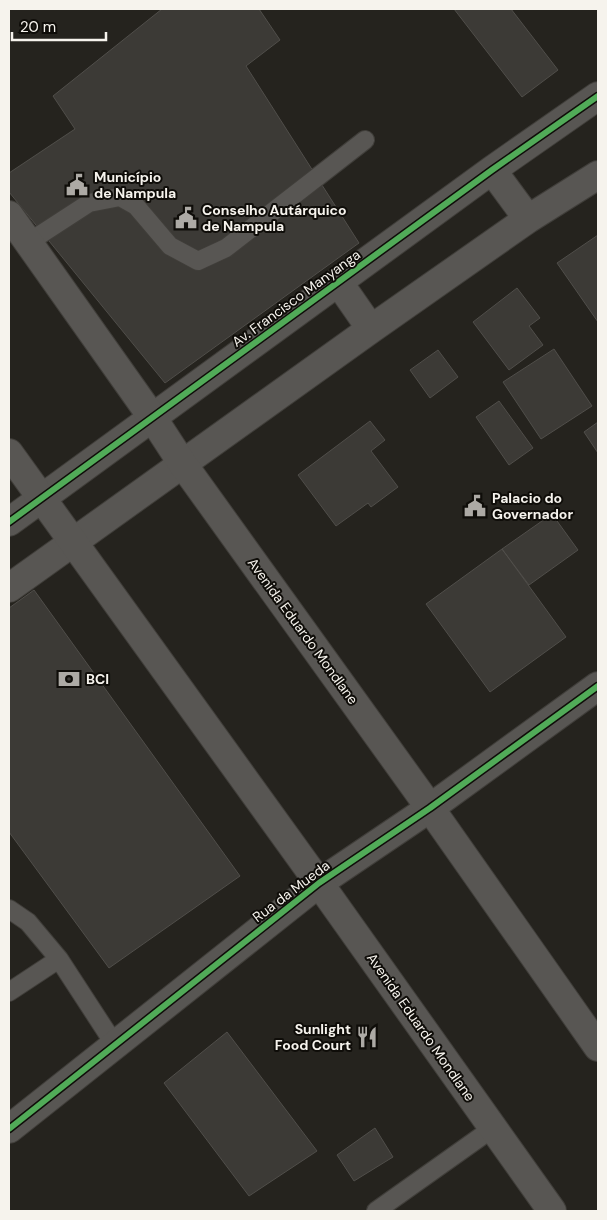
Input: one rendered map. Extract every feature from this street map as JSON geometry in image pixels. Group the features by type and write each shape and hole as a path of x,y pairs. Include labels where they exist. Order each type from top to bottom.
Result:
{"street":[{"name":"Av. Francisco Manyanga","path":"9,522 492,170 598,96"},
{"path":"492,170 528,219"},
{"path":"9,588 371,328 528,219 598,175"},
{"name":"Avenida Eduardo Mondlane","path":"9,215 182,463 598,1046"},
{"path":"339,283 371,328"},
{"name":"Avenida Eduardo Mondlane","path":"9,453 319,883 552,1211"},
{"name":"Rua da Mueda","path":"9,1129 319,883 430,808 598,686"}],"lane":[{"path":"29,242 88,203 120,197 136,206 170,246 198,260 226,248 366,140"},
{"path":"9,909 28,922 59,959 115,1045"},
{"path":"9,992 59,959"},
{"path":"376,1211 493,1128"}],"building":[{"name":"Conselho Autárquico de Nampula","path":"162,9 259,9 280,40 246,66 359,243 165,383 9,192 9,173 75,129 53,96"},
{"path":"454,9 511,9 558,70 522,97"},
{"path":"598,235 598,322 557,263"},
{"path":"517,288 540,318 529,326 543,345 509,370 473,322"},
{"path":"554,349 592,406 541,439 503,382"},
{"path":"438,350 458,377 430,398 410,370"},
{"path":"499,401 533,448 509,465 476,417"},
{"path":"370,421 385,440 371,451 398,487 371,507 368,503 336,526 298,475"},
{"path":"598,422 598,453 584,432"},
{"path":"552,514 578,550 529,585 502,549"},
{"path":"502,549 566,637 490,692 426,604"},
{"path":"34,590 240,876 109,968 9,832 9,608"},
{"path":"227,1032 317,1151 249,1196 164,1083"},
{"path":"375,1128 393,1157 354,1181 337,1155"}],"cycle path":[{"path":"9,522 492,170 598,96"},
{"path":"9,1129 319,883 430,808 598,686"}],"place":[{"name":"Município de Nampula","path":"77,185"},
{"name":"Conselho Autárquico de Nampula","path":"186,218"},
{"name":"Palacio do Governador","path":"475,506"},
{"name":"BCI","path":"69,679"},
{"name":"Sunlight Food Court","path":"367,1037"}]}
